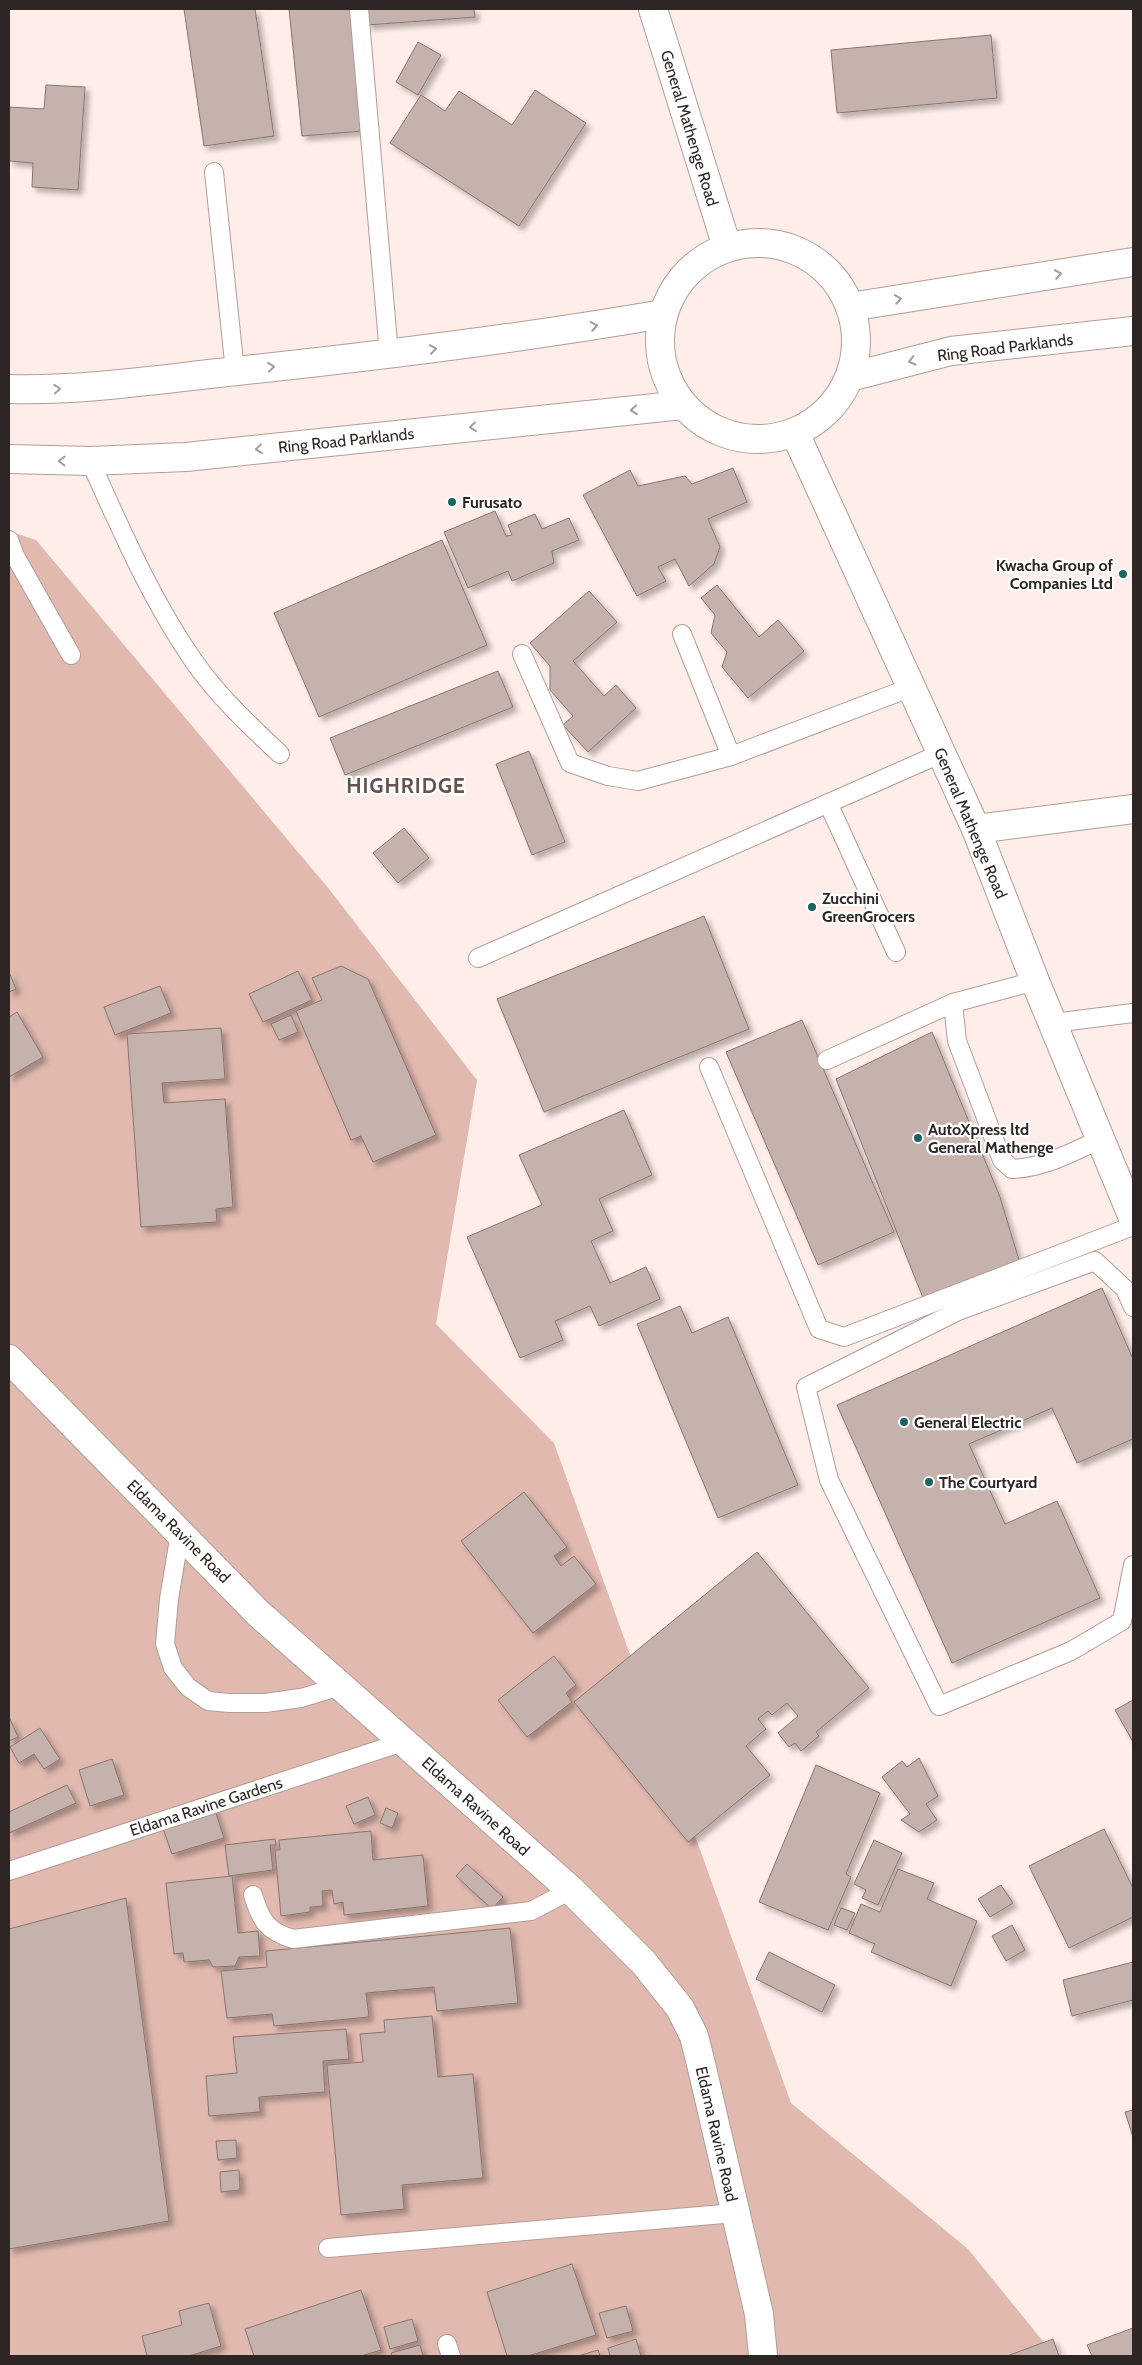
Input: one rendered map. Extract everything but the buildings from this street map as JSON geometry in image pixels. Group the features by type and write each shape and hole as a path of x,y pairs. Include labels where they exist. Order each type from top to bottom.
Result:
{"street":[{"name":"General Mathenge Road","path":"653,9 726,247"},
{"path":"756,242 793,250 813,260 835,281 850,307 857,342 850,377 837,401 818,420 795,433 765,440 734,438 706,425 683,405 666,378 659,345 662,314 676,285 698,262 726,247 756,242"},
{"path":"850,307 1133,262"},
{"path":"9,388 48,390 136,383 389,354 569,330 662,314"},
{"name":"Ring Road Parklands","path":"850,377 952,351 1133,331"},
{"name":"Ring Road Parklands","path":"9,459 90,461 186,457 683,405"},
{"name":"General Mathenge Road","path":"795,433 976,829 1035,981 1133,1218"},
{"path":"976,829 1133,809"},
{"name":"Eldama Ravine Road","path":"9,1359 258,1613 571,1890 644,1963 680,2008 694,2036 759,2314 763,2356"}],"lane":[{"path":"358,9 389,354"},
{"path":"214,172 235,371"},
{"path":"90,461 141,573 193,660 234,711 280,754"},
{"path":"9,540 15,556 72,655"},
{"path":"682,634 731,756"},
{"path":"522,654 570,763 608,776 638,781 731,756 912,687"},
{"path":"478,958 942,752"},
{"path":"828,803 896,952"},
{"path":"827,1060 953,1003 1035,981"},
{"path":"953,1003 957,1041 1002,1160 1012,1169 1028,1168 1062,1157 1101,1139"},
{"path":"1053,1024 1133,1013"},
{"path":"709,1067 819,1329 844,1337 1133,1226"},
{"path":"1133,1307 1125,1289 1095,1260 958,1311 806,1387 829,1480 939,1706 1071,1651 1122,1621 1133,1565"},
{"path":"180,1533 169,1599 165,1644 173,1668 188,1687 208,1701 265,1703 302,1698 341,1686"},
{"name":"Eldama Ravine Gardens","path":"9,1871 403,1742"},
{"path":"253,1895 259,1916 275,1934 293,1939 531,1911 571,1890"},
{"path":"328,2248 735,2213"}],"shaded area":[{"path":"9,531 36,540 329,889 477,1080 436,1324 554,1443 791,2103 968,2249 1055,2356 9,2356"}],"place":[{"name":"Furusato","path":"452,502"},
{"name":"Kwacha Group of Companies Ltd","path":"1123,574"},
{"name":"Zucchini GreenGrocers","path":"812,907"},
{"name":"AutoXpress ltd General Mathenge","path":"918,1138"},
{"name":"General Electric","path":"904,1422"},
{"name":"The Courtyard","path":"929,1482"}],"district":[{"name":"HIGHRIDGE","path":"406,786"}]}
